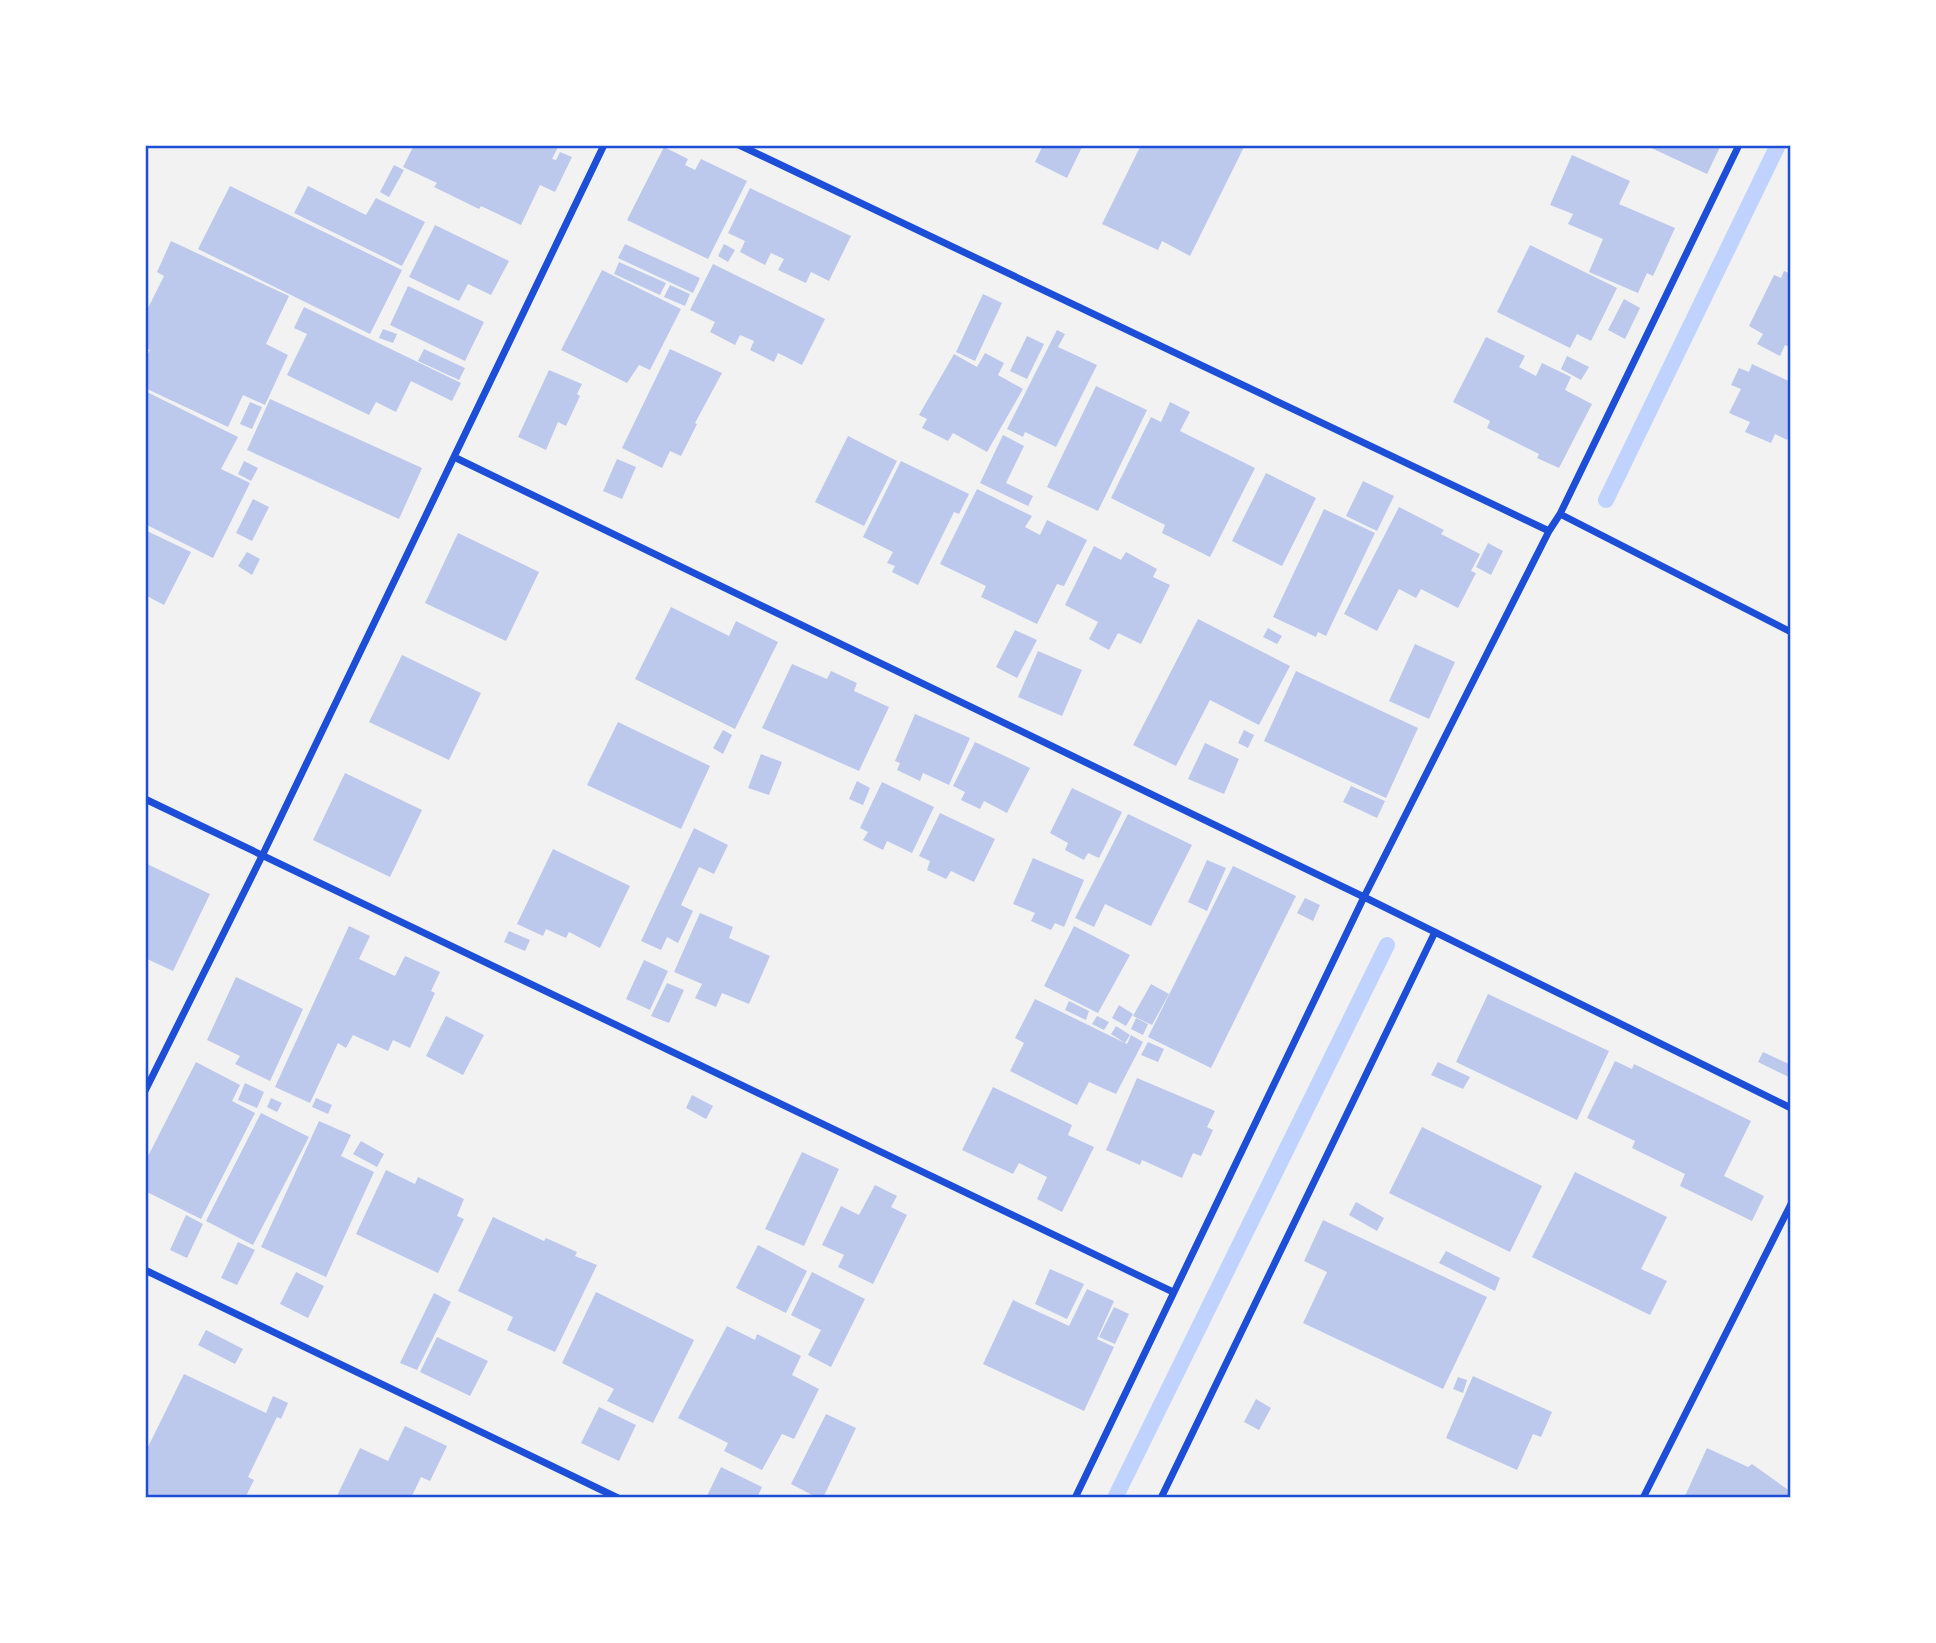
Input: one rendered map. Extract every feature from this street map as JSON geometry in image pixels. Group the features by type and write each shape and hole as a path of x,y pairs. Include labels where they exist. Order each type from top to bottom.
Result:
{"street":[{"path":"145,1091 263,854 604,145"},
{"path":"739,145 1549,531"},
{"path":"1075,1498 1364,897 1560,514 1739,145"},
{"path":"454,457 1364,897 1791,1108"},
{"path":"1560,514 1791,632"},
{"path":"145,799 1173,1292"},
{"path":"1161,1498 1435,932"},
{"path":"1643,1498 1791,1204"},
{"path":"145,1270 618,1498"}],"building":[{"path":"414,145 559,145 552,159 556,160 560,152 572,157 555,192 540,185 521,225 481,206 479,209 434,187 437,183 403,167"},
{"path":"1043,145 1083,145 1067,178 1035,162"},
{"path":"1141,145 1245,145 1190,256 1162,241 1158,250 1102,224"},
{"path":"1645,145 1721,145 1707,174"},
{"path":"664,147 688,159 685,165 695,170 701,159 747,181 708,259 627,220"},
{"path":"1572,155 1630,181 1619,204 1675,228 1653,276 1647,273 1638,293 1589,272 1603,239 1568,224 1573,214 1550,205"},
{"path":"394,165 404,170 389,197 380,192"},
{"path":"230,186 402,270 370,334 198,249"},
{"path":"308,186 366,215 376,198 425,222 402,266 294,213"},
{"path":"750,188 851,236 829,281 811,272 806,283 778,270 784,259 771,253 765,265 740,252 745,241 728,233"},
{"path":"435,225 509,261 491,295 468,284 459,301 409,277"},
{"path":"171,241 289,296 266,344 288,355 265,405 243,395 228,427 145,388 145,360 150,350 145,347 145,307 148,308 164,276 157,272"},
{"path":"625,244 700,278 693,293 618,258"},
{"path":"724,244 735,250 728,262 718,256"},
{"path":"1530,245 1617,288 1591,341 1577,334 1570,348 1497,312"},
{"path":"619,262 666,283 660,295 614,274"},
{"path":"713,264 825,319 802,365 778,353 774,362 750,350 754,341 740,335 735,345 710,332 715,322 690,310"},
{"path":"602,270 681,309 650,370 639,365 627,383 561,350"},
{"path":"1784,271 1791,274 1791,348 1785,345 1780,356 1757,344 1763,334 1749,326 1774,275 1781,278"},
{"path":"670,285 690,294 685,306 664,297"},
{"path":"408,286 484,322 465,361 390,325"},
{"path":"983,294 1002,303 975,361 956,352"},
{"path":"1624,299 1640,308 1625,339 1608,330"},
{"path":"304,307 461,383 452,401 411,381 396,412 376,402 369,415 287,375 307,334 294,328"},
{"path":"383,329 397,334 393,343 379,338"},
{"path":"1057,330 1065,334 1058,347 1097,365 1056,447 1025,432 1023,437 1007,429"},
{"path":"1027,336 1044,344 1027,379 1010,371"},
{"path":"1486,337 1525,356 1519,367 1536,376 1542,363 1571,377 1565,390 1592,404 1559,468 1537,458 1539,454 1487,428 1490,421 1453,402"},
{"path":"424,349 465,368 459,380 418,361"},
{"path":"670,349 722,373 681,456 670,451 662,468 622,448"},
{"path":"985,353 1004,363 998,375 1023,389 987,452 953,433 948,441 922,428 927,419 919,415 954,354 977,367"},
{"path":"1567,356 1589,367 1581,380 1561,369"},
{"path":"1752,364 1791,382 1791,432 1787,440 1775,434 1771,443 1745,432 1750,422 1729,413 1741,389 1731,385 1739,368 1749,372"},
{"path":"549,370 582,384 577,394 580,396 566,426 558,422 546,450 518,437"},
{"path":"1096,386 1147,410 1098,511 1047,487"},
{"path":"145,391 238,437 221,469 250,483 213,558 145,524"},
{"path":"270,399 422,468 399,519 247,450"},
{"path":"250,402 262,407 252,429 240,424"},
{"path":"1170,402 1190,412 1180,431 1255,468 1210,557 1162,533 1165,525 1111,498 1151,417 1161,422"},
{"path":"1003,435 1024,446 1006,483 1033,496 1028,506 980,483"},
{"path":"848,436 897,461 864,526 815,502"},
{"path":"617,459 636,467 622,499 603,491"},
{"path":"244,461 258,468 251,481 238,474"},
{"path":"901,461 969,494 959,514 954,512 918,585 892,572 895,566 887,563 893,552 863,537"},
{"path":"1266,473 1316,498 1282,566 1232,541"},
{"path":"1363,481 1394,496 1377,531 1346,516"},
{"path":"977,489 1032,516 1025,527 1040,535 1047,520 1087,540 1064,586 1057,584 1037,624 981,597 986,586 940,564"},
{"path":"253,499 269,507 252,541 236,533"},
{"path":"1399,507 1444,530 1441,534 1480,554 1471,571 1476,573 1458,608 1421,589 1416,598 1399,589 1377,631 1344,614"},
{"path":"1324,509 1375,533 1326,636 1318,632 1316,637 1273,617"},
{"path":"145,530 191,552 164,605 145,595"},
{"path":"458,533 539,572 506,641 425,603"},
{"path":"1488,543 1503,551 1491,575 1476,567"},
{"path":"1094,546 1121,560 1126,552 1157,569 1153,577 1170,585 1141,644 1118,633 1109,650 1089,639 1098,622 1065,605"},
{"path":"247,552 260,559 252,575 238,566"},
{"path":"671,607 729,636 736,621 778,642 735,729 635,679"},
{"path":"1198,619 1290,666 1259,725 1210,700 1176,766 1133,745"},
{"path":"1268,628 1282,636 1277,644 1263,637"},
{"path":"1015,630 1037,640 1017,678 996,667"},
{"path":"1415,644 1455,662 1429,719 1389,701"},
{"path":"1038,651 1082,670 1062,716 1018,697"},
{"path":"402,655 481,693 449,760 369,722"},
{"path":"792,664 827,679 831,671 857,683 854,691 889,707 859,771 762,728"},
{"path":"1296,671 1418,728 1386,798 1264,741"},
{"path":"915,714 970,738 949,785 923,773 920,781 897,770 900,763 895,761"},
{"path":"618,722 710,766 681,829 587,785"},
{"path":"723,730 732,735 723,754 713,748"},
{"path":"1244,730 1254,735 1248,748 1238,743"},
{"path":"975,742 1030,768 1007,813 984,801 980,809 961,800 965,792 953,786"},
{"path":"1205,743 1239,759 1224,794 1188,779"},
{"path":"761,754 782,762 769,795 748,788"},
{"path":"345,773 422,810 390,877 313,840"},
{"path":"857,781 870,788 863,805 849,799"},
{"path":"882,782 934,807 912,853 887,841 883,850 863,840 868,832 860,828"},
{"path":"1351,786 1385,801 1377,818 1343,802"},
{"path":"1072,788 1122,812 1099,858 1088,853 1084,860 1065,850 1068,843 1050,833"},
{"path":"940,813 995,839 974,882 951,871 946,879 927,870 930,861 919,856"},
{"path":"1128,814 1192,845 1151,926 1105,904 1094,927 1075,918"},
{"path":"694,828 728,845 714,874 699,867 681,905 693,911 678,943 667,937 661,950 641,941"},
{"path":"553,849 630,886 600,948 569,932 566,938 546,929 543,936 517,924"},
{"path":"1033,858 1084,880 1064,927 1055,923 1051,930 1031,921 1035,913 1013,904"},
{"path":"1207,860 1226,868 1207,911 1188,902"},
{"path":"145,863 210,894 173,971 145,958"},
{"path":"1233,866 1296,896 1211,1068 1148,1037"},
{"path":"1305,898 1320,905 1313,921 1297,913"},
{"path":"700,913 733,927 729,938 770,956 749,1004 722,993 716,1007 695,998 702,984 674,972"},
{"path":"349,926 370,936 359,959 395,976 405,956 440,972 431,991 435,993 410,1048 393,1040 388,1051 353,1035 346,1048 338,1043 310,1103 275,1087"},
{"path":"1074,926 1130,955 1098,1013 1044,986"},
{"path":"509,931 530,940 525,951 504,942"},
{"path":"644,960 668,971 650,1010 626,999"},
{"path":"236,977 303,1009 270,1081 235,1064 240,1056 207,1040"},
{"path":"667,983 684,990 669,1023 651,1016"},
{"path":"1151,984 1169,994 1152,1025 1133,1016"},
{"path":"1488,994 1609,1051 1577,1120 1456,1062"},
{"path":"1035,999 1127,1044 1131,1035 1143,1042 1116,1094 1089,1082 1077,1105 1010,1071 1024,1043 1015,1038"},
{"path":"1069,1001 1089,1011 1086,1020 1065,1010"},
{"path":"1119,1005 1133,1014 1126,1026 1112,1018"},
{"path":"446,1016 484,1035 463,1075 426,1056"},
{"path":"1097,1016 1109,1022 1104,1030 1092,1024"},
{"path":"1136,1018 1148,1024 1143,1035 1131,1029"},
{"path":"1116,1026 1130,1035 1125,1043 1111,1034"},
{"path":"1148,1042 1164,1049 1158,1062 1141,1055"},
{"path":"1763,1052 1791,1065 1791,1078 1758,1062"},
{"path":"1615,1061 1632,1069 1634,1064 1751,1121 1724,1176 1764,1196 1752,1221 1680,1186 1685,1174 1632,1148 1635,1141 1587,1118"},
{"path":"196,1062 240,1085 232,1101 255,1113 201,1219 145,1191 145,1162"},
{"path":"1438,1062 1470,1077 1463,1089 1431,1075"},
{"path":"1137,1078 1215,1111 1207,1127 1213,1130 1201,1156 1193,1153 1182,1178 1142,1160 1140,1165 1106,1150"},
{"path":"245,1083 264,1092 257,1108 238,1100"},
{"path":"993,1087 1072,1125 1068,1135 1094,1147 1062,1212 1037,1199 1047,1177 1019,1163 1013,1174 962,1150"},
{"path":"692,1095 713,1106 706,1119 686,1108"},
{"path":"271,1098 282,1103 277,1112 267,1107"},
{"path":"316,1098 332,1105 328,1114 312,1107"},
{"path":"261,1113 309,1137 253,1245 206,1221"},
{"path":"319,1121 351,1135 341,1156 374,1172 326,1277 261,1247"},
{"path":"1422,1127 1542,1186 1510,1252 1389,1193"},
{"path":"361,1141 384,1154 377,1167 353,1154"},
{"path":"802,1152 839,1169 804,1246 765,1229"},
{"path":"386,1170 415,1184 418,1177 464,1199 457,1216 464,1219 438,1273 356,1234"},
{"path":"1575,1172 1667,1217 1641,1269 1667,1281 1650,1315 1532,1257"},
{"path":"875,1185 897,1196 891,1207 907,1215 873,1284 838,1267 844,1255 822,1245 841,1206 859,1215"},
{"path":"1356,1202 1384,1218 1377,1231 1349,1215"},
{"path":"186,1215 203,1224 187,1258 170,1250"},
{"path":"493,1217 544,1241 546,1238 577,1252 575,1256 597,1265 555,1352 507,1330 513,1317 458,1291"},
{"path":"1323,1220 1487,1297 1443,1389 1303,1323 1327,1272 1304,1261"},
{"path":"238,1242 255,1250 237,1285 221,1278"},
{"path":"758,1245 807,1271 786,1313 736,1288"},
{"path":"1446,1251 1500,1278 1495,1291 1439,1263"},
{"path":"1050,1269 1084,1284 1067,1319 1035,1304"},
{"path":"296,1272 324,1286 308,1318 280,1304"},
{"path":"812,1272 865,1299 831,1367 808,1355 821,1330 791,1315"},
{"path":"1087,1289 1114,1301 1097,1339 1114,1347 1084,1411 983,1364 1013,1300 1069,1326"},
{"path":"596,1292 694,1340 653,1423 607,1401 614,1389 562,1363"},
{"path":"434,1293 451,1302 417,1370 400,1363"},
{"path":"1114,1307 1129,1314 1115,1344 1099,1337"},
{"path":"727,1326 755,1340 757,1334 801,1356 792,1375 819,1389 794,1439 782,1434 762,1470 724,1451 728,1443 678,1418"},
{"path":"206,1330 243,1349 235,1364 198,1345"},
{"path":"437,1337 488,1361 470,1396 420,1372"},
{"path":"184,1374 266,1413 273,1396 288,1403 281,1419 277,1417 248,1477 254,1480 245,1498 145,1498 145,1453"},
{"path":"1473,1376 1552,1412 1541,1437 1533,1434 1517,1470 1446,1438"},
{"path":"1458,1377 1467,1380 1463,1393 1453,1389"},
{"path":"1256,1399 1271,1408 1259,1430 1244,1422"},
{"path":"599,1407 636,1425 619,1461 581,1443"},
{"path":"826,1414 856,1428 823,1498 818,1498 791,1484"},
{"path":"405,1426 447,1446 430,1481 421,1477 411,1498 336,1498 360,1448 388,1461"},
{"path":"1707,1448 1748,1467 1752,1464 1791,1492 1791,1498 1684,1498"},
{"path":"721,1467 762,1487 757,1498 706,1498"}],"waterway":[{"path":"1606,500 1778,145"},
{"path":"1115,1498 1387,945"}]}
